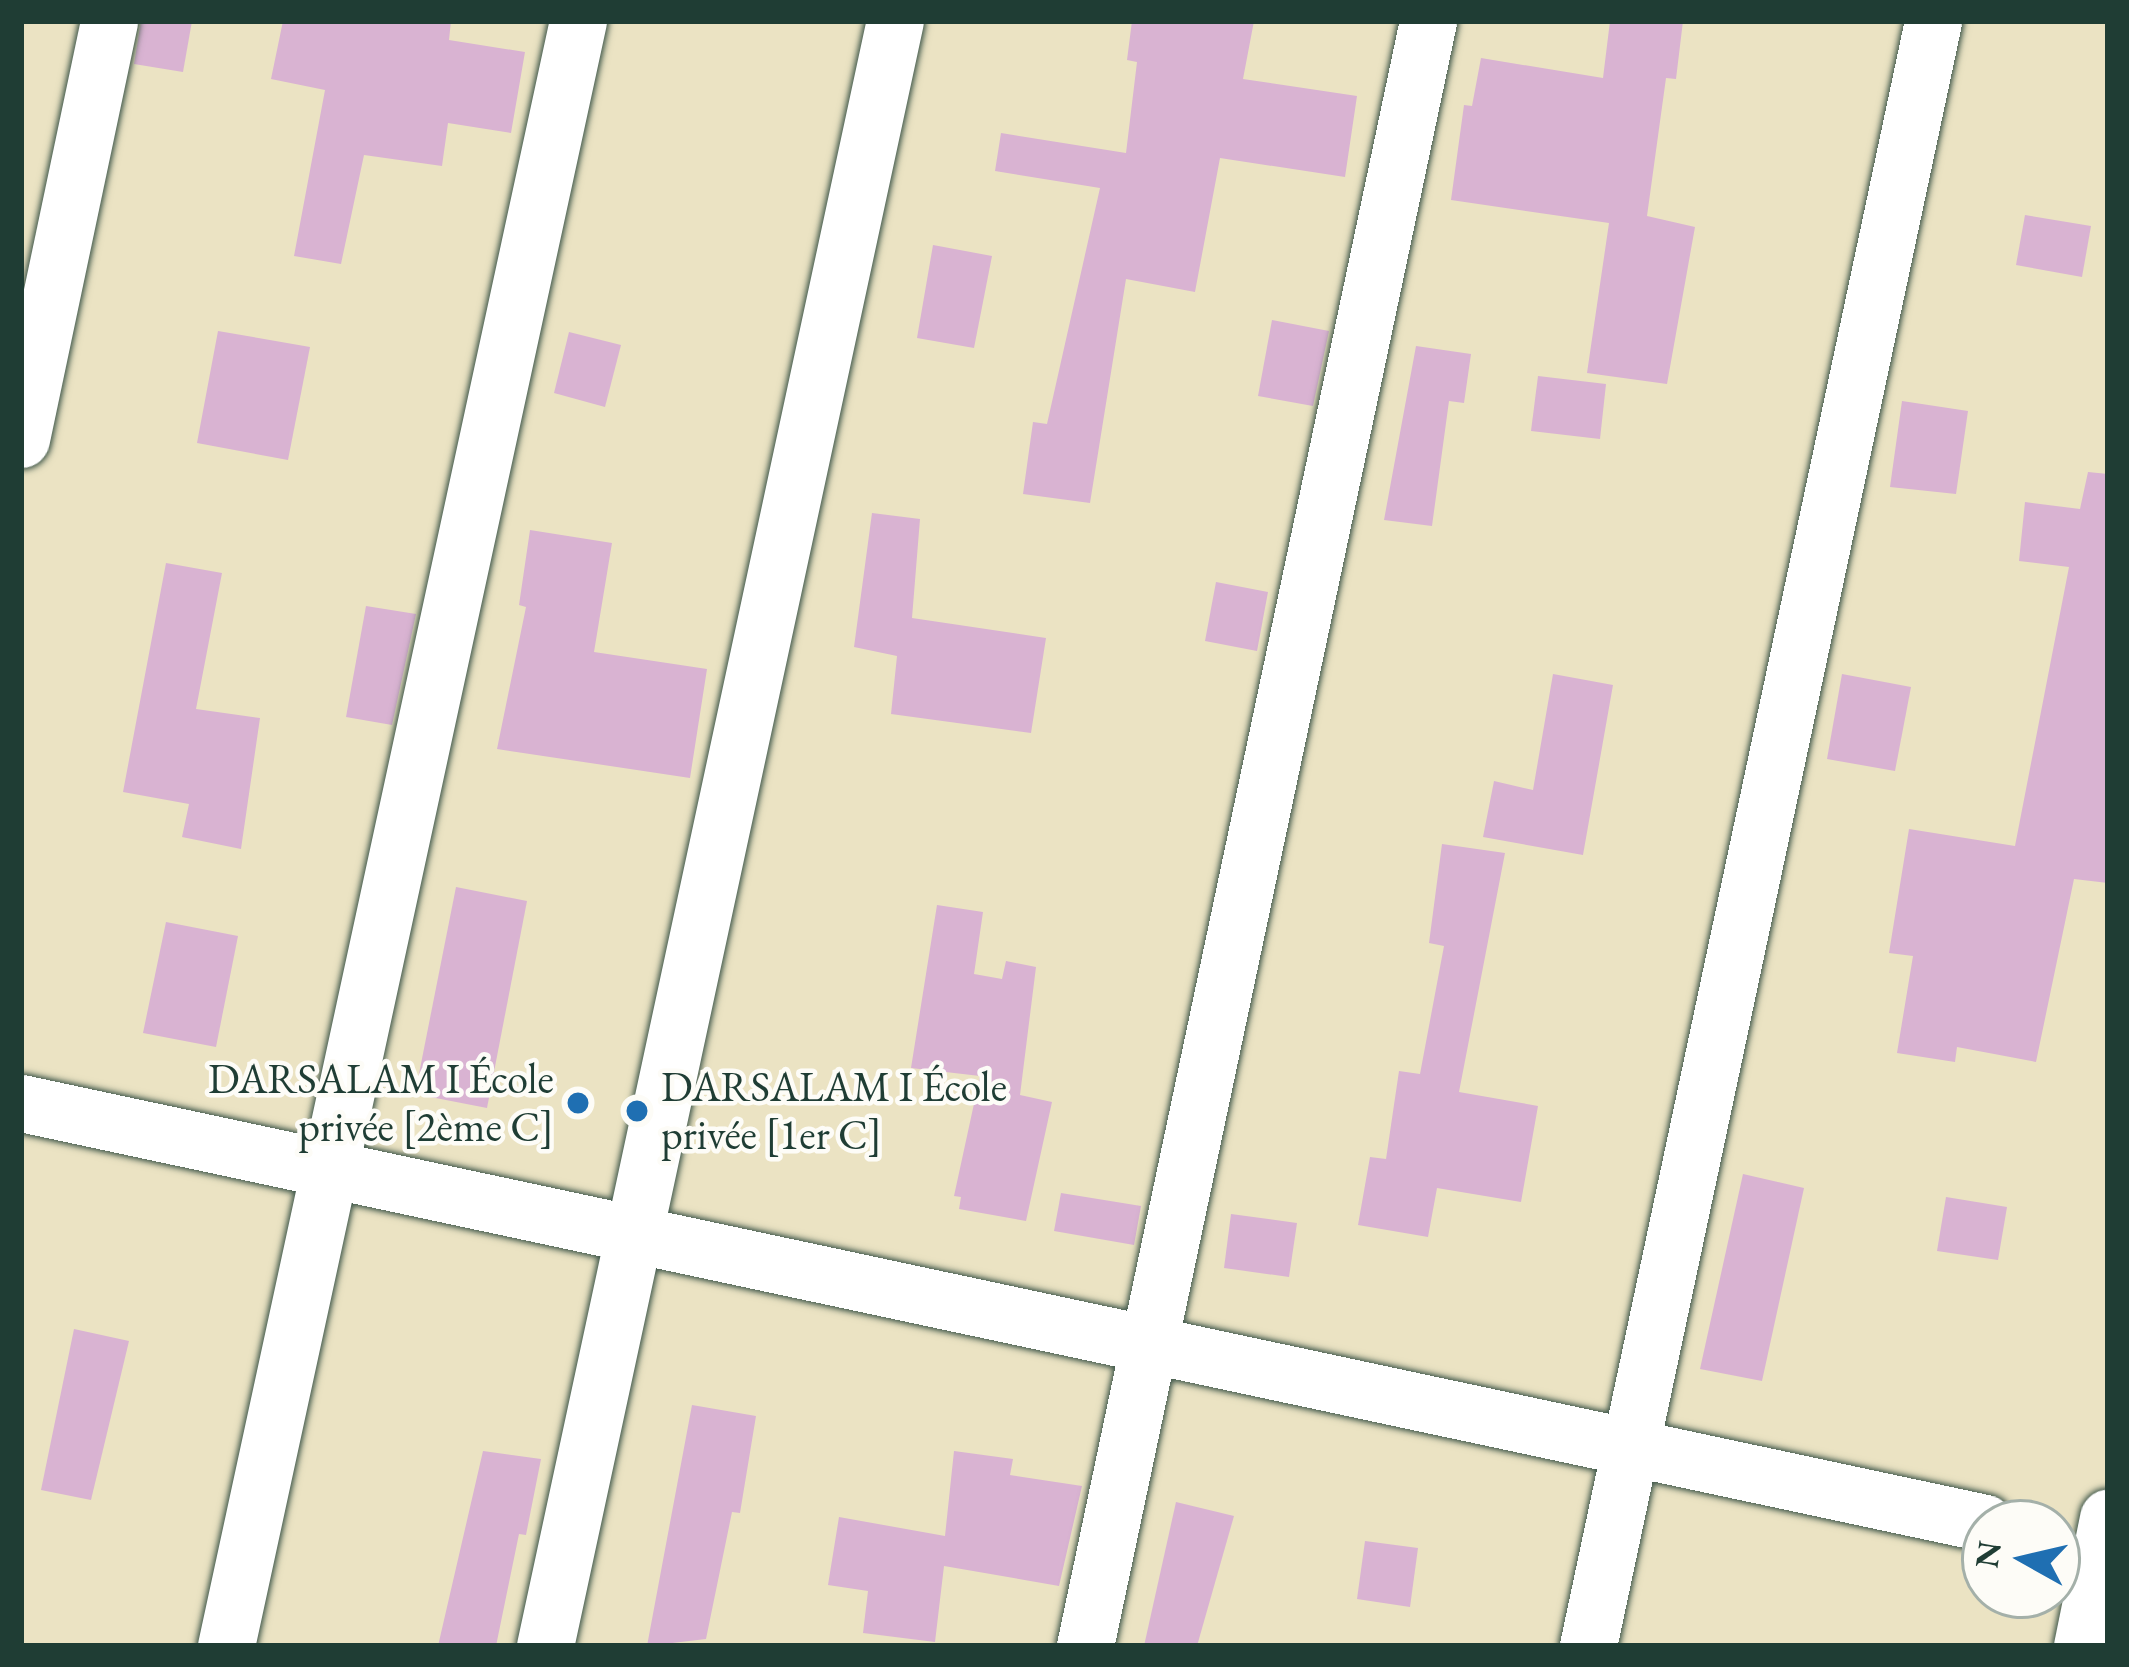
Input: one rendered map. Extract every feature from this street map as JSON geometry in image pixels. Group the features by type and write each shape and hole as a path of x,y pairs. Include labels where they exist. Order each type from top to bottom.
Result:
{"street":[{"path":"21,439 109,21"},
{"path":"226,1646 578,21"},
{"path":"545,1646 895,21"},
{"path":"1085,1646 1428,21"},
{"path":"1588,1646 1933,21"},
{"path":"21,1103 1961,1518"},
{"path":"2082,1646 2094,1538"}],"building":[{"path":"141,21 192,21 183,72 134,64"},
{"path":"283,21 451,21 449,40 525,52 511,133 448,123 442,166 364,155 341,264 294,256 325,90 271,79"},
{"path":"1132,21 1254,21 1243,79 1357,96 1345,177 1220,158 1195,292 1126,279 1090,503 1023,494 1033,422 1047,424 1100,188 995,171 1001,133 1126,153 1137,62 1127,60"},
{"path":"1610,21 1683,21 1676,79 1666,78 1647,216 1695,227 1667,384 1587,373 1609,223 1451,200 1464,105 1472,106 1481,58 1603,78"},
{"path":"2025,215 2091,226 2082,277 2016,265"},
{"path":"933,245 992,256 974,348 917,338"},
{"path":"1272,320 1329,331 1313,406 1258,396"},
{"path":"218,331 310,347 288,460 197,443"},
{"path":"569,332 621,345 605,407 554,393"},
{"path":"1416,346 1471,354 1464,403 1449,401 1432,526 1384,520"},
{"path":"1538,376 1606,384 1600,439 1531,431"},
{"path":"1902,401 1968,411 1956,494 1890,487"},
{"path":"2088,472 2108,474 2108,883 2074,879 2036,1062 1957,1047 1955,1062 1897,1053 1913,956 1889,953 1909,829 2015,846 2069,567 2019,561 2025,502 2080,509"},
{"path":"872,513 920,519 912,618 1046,638 1031,733 891,714 897,656 854,647"},
{"path":"530,530 612,543 594,652 707,669 690,778 497,749 526,607 519,605"},
{"path":"166,563 222,573 196,709 260,718 241,849 182,837 189,804 123,792"},
{"path":"1216,582 1268,592 1257,651 1205,641"},
{"path":"366,606 416,614 392,725 346,717"},
{"path":"1553,674 1613,685 1583,855 1483,837 1494,781 1533,790"},
{"path":"1842,674 1911,687 1895,771 1827,759"},
{"path":"1442,844 1505,853 1459,1092 1538,1106 1521,1202 1437,1188 1428,1237 1358,1225 1370,1157 1386,1159 1399,1071 1420,1074 1444,946 1429,943"},
{"path":"456,887 527,901 487,1108 415,1094"},
{"path":"937,905 983,912 974,974 1002,979 1006,961 1036,967 1020,1095 1052,1102 1026,1221 959,1209 961,1197 954,1196 980,1076 911,1068"},
{"path":"166,922 238,936 216,1047 143,1033"},
{"path":"1743,1174 1804,1188 1762,1381 1700,1369"},
{"path":"1061,1193 1141,1206 1134,1245 1054,1231"},
{"path":"1946,1197 2007,1207 1998,1260 1937,1251"},
{"path":"1231,1214 1297,1223 1289,1277 1224,1268"},
{"path":"74,1329 129,1341 91,1500 41,1490"},
{"path":"692,1405 756,1416 740,1513 732,1512 706,1639 647,1646"},
{"path":"483,1451 541,1459 526,1535 519,1534 496,1646 438,1646"},
{"path":"954,1451 1013,1459 1010,1475 1082,1486 1059,1586 944,1566 935,1642 863,1633 868,1591 828,1585 839,1517 945,1536"},
{"path":"1176,1502 1234,1516 1197,1646 1144,1646"},
{"path":"1365,1541 1418,1548 1410,1607 1357,1599"}],"place":[{"name":"DARSALAM I École privée [2ème C]","path":"578,1103"},
{"name":"DARSALAM I École privée [1er C]","path":"637,1111"}]}
